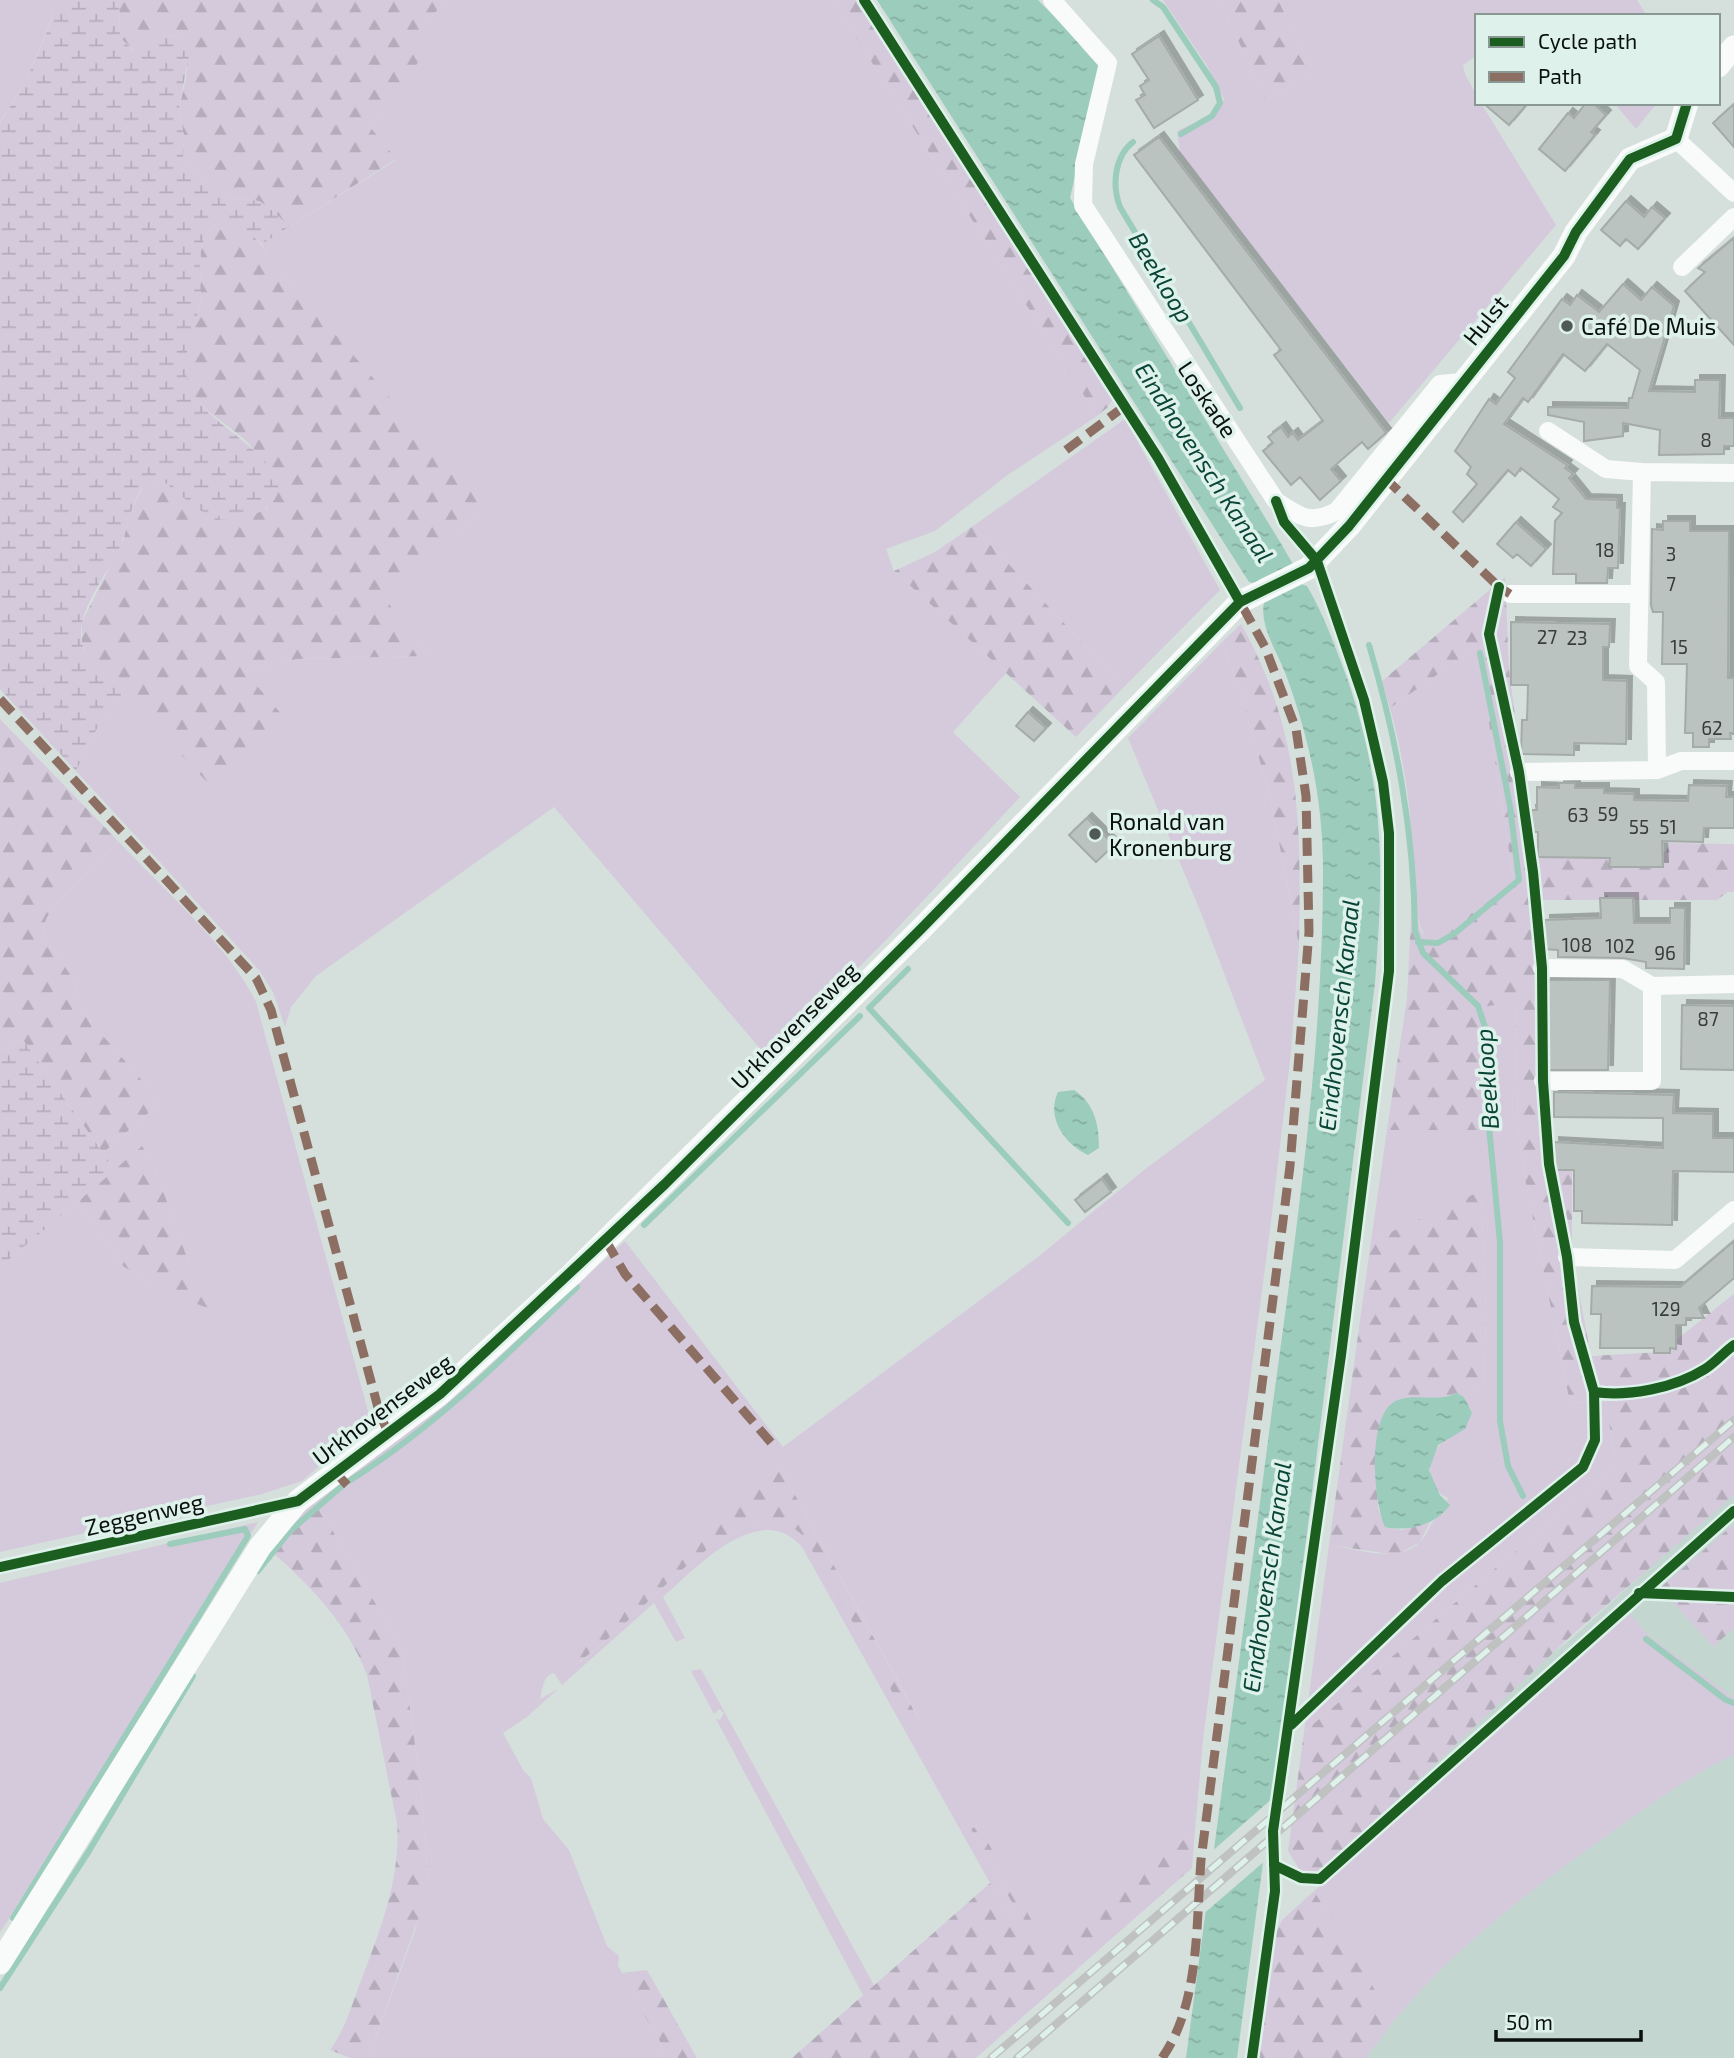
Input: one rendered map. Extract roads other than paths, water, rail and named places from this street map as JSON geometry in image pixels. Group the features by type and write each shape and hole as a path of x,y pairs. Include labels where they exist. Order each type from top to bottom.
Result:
{"street":[{"name":"Loskade","path":"1052,0 1108,63 1084,164 1083,205 1276,501 1303,518 1321,519 1337,511 1440,384 1462,382"},
{"path":"1720,64 1734,47"},
{"path":"1686,105 1676,139 1734,193"},
{"name":"Hulst","path":"1308,568 1349,526 1564,256 1576,232 1630,159 1676,139"},
{"path":"1682,267 1734,217"},
{"path":"1548,431 1606,469 1734,473"},
{"path":"1642,472 1638,666 1656,682 1657,770"},
{"name":"Urkhovenseweg","path":"0,1963 260,1547 298,1501 440,1394 571,1275 922,928 1230,612 1248,598 1308,568"},
{"path":"1510,593 1638,594"},
{"path":"1519,772 1657,770 1681,761 1734,761"},
{"path":"1542,968 1623,969 1652,986 1734,984"},
{"path":"1543,1080 1652,1081 1652,986"},
{"path":"1567,1257 1675,1259 1734,1210"}],"water":[{"name":"Eindhovensch Kanaal","path":"877,0 1038,0 1100,64 1070,198 1280,542 1293,564 1298,583 1307,586 1313,597 1347,678 1369,756 1379,829 1380,865 1375,983 1308,1525 1237,2058 1186,2058 1290,1277 1313,1073 1322,938 1323,871 1321,820 1314,772 1286,675 1266,628 1263,608 1265,599 1259,585 1249,582"},
{"path":"1074,1090 1087,1102 1097,1123 1099,1148 1088,1155 1065,1137 1054,1111 1058,1092"},
{"path":"1457,1393 1464,1397 1472,1413 1465,1429 1438,1445 1429,1470 1440,1495 1450,1505 1437,1518 1421,1525 1412,1528 1385,1527 1375,1478 1377,1438 1381,1421 1388,1408 1398,1400"}],"waterway":[{"name":"Beekloop","path":"1153,0 1163,7 1216,87 1220,103 1212,116 1181,134"},
{"name":"Beekloop","path":"1133,142 1122,156 1116,172 1120,207 1240,408"},
{"name":"Beekloop","path":"1369,645 1388,716 1402,786 1411,857 1415,931 1423,953 1478,1006 1485,1027 1486,1095 1500,1242 1500,1421 1508,1466 1523,1496"},
{"path":"1418,942 1438,943 1454,934 1519,880 1510,806 1480,653"},
{"path":"908,969 869,1008 1068,1223"},
{"path":"644,1225 860,1016"},
{"path":"349,1481 440,1414 496,1365 577,1287"},
{"path":"258,1571 290,1531 342,1486"},
{"path":"13,1918 248,1536 245,1529 170,1544"},
{"name":"Beekloop","path":"1646,1639 1726,1700 1734,1703"},
{"path":"0,1988 89,1851 193,1676"}],"railway":[{"path":"991,2058 1734,1420"},
{"path":"1017,2058 1734,1437"}],"place":[{"name":"Café De Muis","path":"1567,326"},
{"name":"Ronald van Kronenburg","path":"1095,834"}]}
